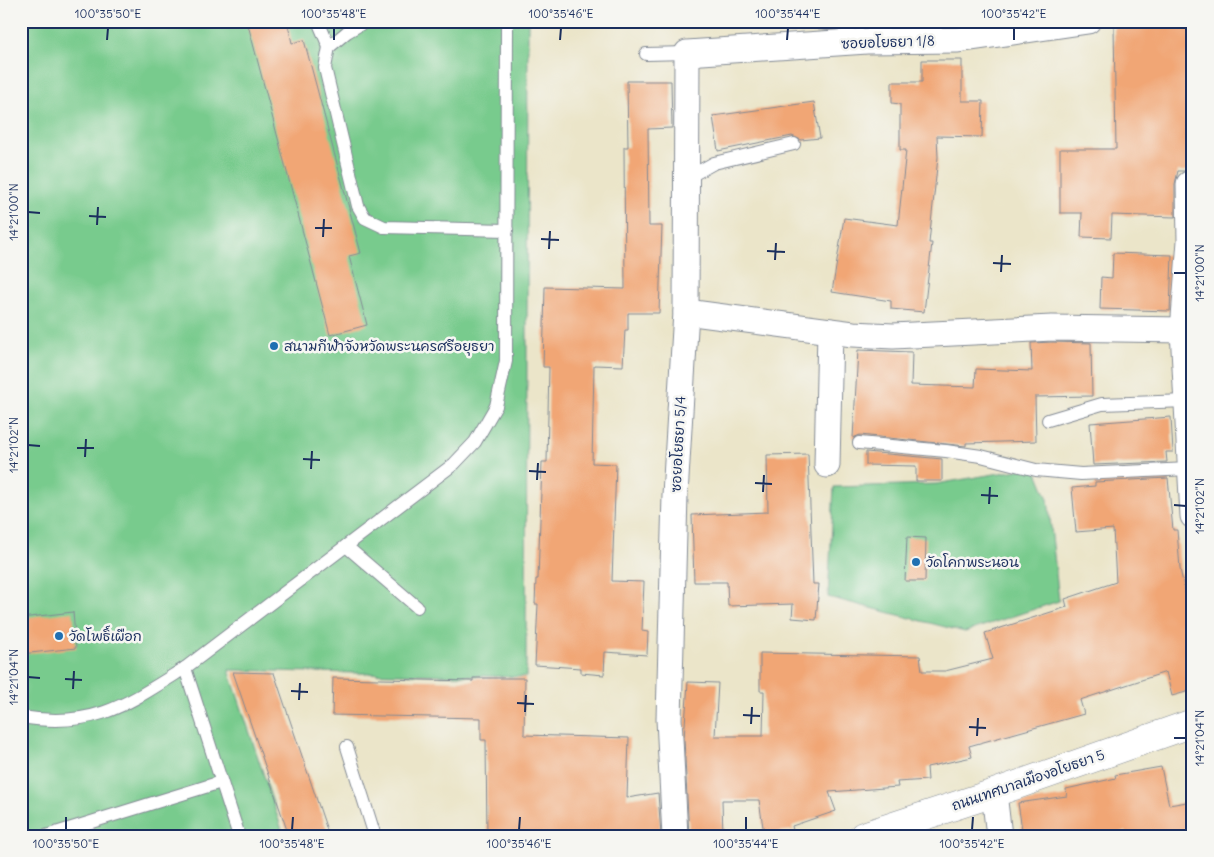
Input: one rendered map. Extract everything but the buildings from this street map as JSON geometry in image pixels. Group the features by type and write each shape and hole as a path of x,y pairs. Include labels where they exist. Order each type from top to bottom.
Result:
{"street":[{"name":"ซอยอโยธยา 1/8","path":"687,53 867,41 957,30 1088,21"},
{"name":"ซอยอโยธยา 5/4","path":"675,836 669,719 675,495 686,312 687,53"},
{"path":"1189,184 1192,241 1183,330 1193,516"},
{"path":"686,312 830,331 893,336 1052,328 1183,330"},
{"path":"827,465 830,331"},
{"name":"ถนนเทศบาลเมืองอโยธยา 5","path":"863,836 994,793 1193,723"},
{"path":"994,793 999,836"}],"lane":[{"path":"318,21 329,47 326,68 358,206 365,218 384,227 507,230"},
{"path":"329,47 347,32 366,21"},
{"path":"21,717 68,720 86,719 106,713 186,668 454,464 475,442 496,406 506,361 507,21"},
{"path":"646,54 687,53"},
{"path":"686,178 714,163 794,144"},
{"path":"1048,420 1102,404 1187,401"},
{"path":"860,443 946,451 981,456 1036,470 1081,474 1189,469"},
{"path":"346,546 417,607"},
{"path":"186,668 239,836"},
{"path":"347,747 375,836"},
{"path":"46,836 221,782"}],"green space":[{"name":"สนามกีฬาจังหวัดพระนครศรีอยุธยา","path":"21,21 528,21 526,677 229,670 284,836 21,836"},
{"path":"1035,467 1048,499 1059,601 965,632 828,597 834,487 936,484"}],"place":[{"name":"สนามกีฬาจังหวัดพระนครศรีอยุธยา","path":"274,346"},
{"name":"วัดโคกพระนอน","path":"916,562"},
{"name":"วัดโพธิ์เผือก","path":"59,636"}]}
